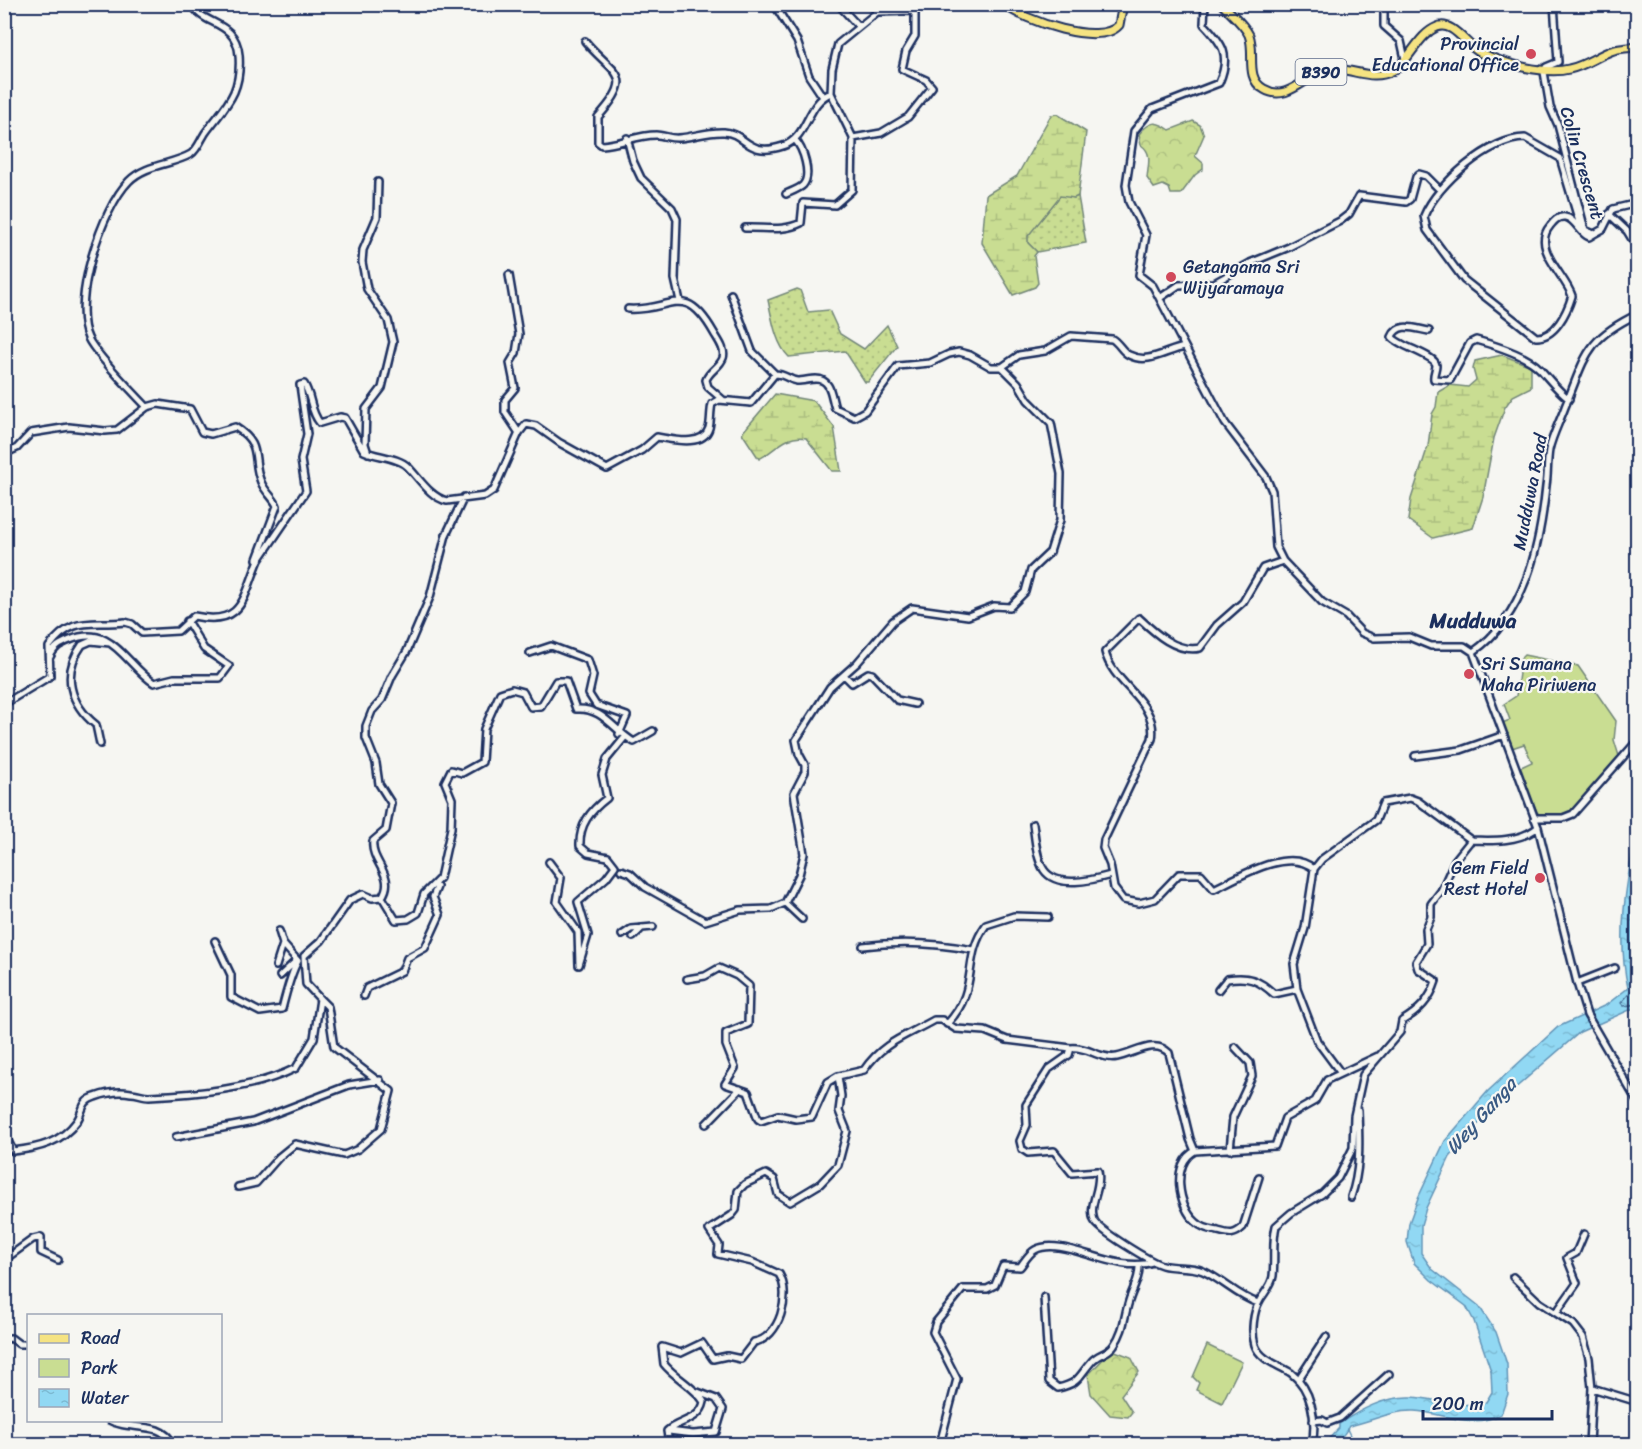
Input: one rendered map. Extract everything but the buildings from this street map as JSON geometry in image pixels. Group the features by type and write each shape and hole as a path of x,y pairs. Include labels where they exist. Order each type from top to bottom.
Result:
{"main road":[{"path":"1004,4 1036,23 1076,31 1107,32 1119,25 1123,4"},
{"name":"B390","path":"1222,4 1246,30 1251,42 1254,78 1262,89 1271,93 1291,90 1316,74 1331,69 1374,76 1386,74 1400,66 1431,30 1445,26 1481,54 1545,72 1571,69 1613,51 1638,46"}],"street":[{"path":"147,407 89,340 83,322 84,286 106,220 128,181 156,165 194,152 233,96 239,64 237,45 226,28 198,14 193,4"},
{"path":"774,4 797,41 809,76 823,97"},
{"path":"838,4 858,26"},
{"path":"876,13 882,4"},
{"path":"1153,4 1163,4"},
{"path":"1205,4 1204,24 1222,44 1225,51 1223,73 1219,83 1152,109 1134,130 1127,168 1129,202 1146,235 1139,275 1153,286 1225,423 1266,477 1272,491 1276,547 1283,561 1322,602 1346,616 1362,633 1381,639 1409,637 1431,646 1464,646 1473,652 1538,827 1576,983 1587,1015 1637,1100"},
{"path":"1384,4 1382,16 1384,26 1401,41 1405,59"},
{"path":"1545,72 1546,67 1555,64 1558,60 1554,4"},
{"path":"745,228 766,227 779,230 797,225 801,223 803,203 835,205 852,190 853,138 831,93 836,49 858,26 879,11 905,10 915,14 915,36 906,51 902,69 926,80 932,87 908,117 881,133 853,138"},
{"path":"585,41 597,56 617,71 620,81 613,101 598,117 598,142 605,146 627,138 656,135 679,138 694,134 725,132 732,133 746,145 767,149 795,140 814,107 823,97 831,93"},
{"name":"Colin Crescent","path":"1545,72 1550,106 1558,125 1585,230 1594,234 1603,229 1613,208 1638,202"},
{"path":"627,138 633,161 641,178 672,208 677,219 675,279 680,301"},
{"path":"1585,230 1579,222 1560,158 1526,138 1498,145 1468,164 1440,189 1424,216 1427,230 1464,280 1536,337 1549,334 1554,330 1572,296 1569,286 1546,250 1544,237 1547,229 1556,219 1565,217 1570,219 1582,234 1589,237 1594,234"},
{"path":"786,195 803,185 805,180 804,152 795,140"},
{"path":"1160,298 1179,285 1214,283 1250,263 1289,247 1340,221 1348,214 1359,196 1406,202 1410,200 1416,177 1419,174 1426,176 1440,189"},
{"path":"368,453 365,444 366,409 382,388 393,342 388,320 367,289 362,262 363,250 377,217 378,182"},
{"path":"1609,214 1627,231 1638,249"},
{"path":"509,274 519,334 516,353 510,363 515,387 505,400 504,412 519,433"},
{"path":"731,294 752,351 775,374 784,374 797,381 820,379 825,381 830,389 835,408 854,417 866,411 898,366 930,363 949,354 960,352 970,355 991,368 1002,367 1019,354 1045,351 1071,336 1112,339 1127,355 1138,358 1157,357 1185,347"},
{"path":"628,309 644,310 664,303 680,301 692,305 704,315 721,346 723,360 706,380 708,387 724,401"},
{"name":"Mudduwa Road","path":"1473,652 1485,643 1511,615 1535,555 1546,488 1549,448 1581,366 1595,341 1610,327 1638,314"},
{"path":"1429,331 1404,326 1394,332 1392,337 1397,343 1432,358 1436,364 1434,379 1450,380 1470,343 1476,340 1502,348 1539,367 1555,388 1569,399"},
{"path":"621,870 630,873 645,887 705,921 740,910 771,909 785,903 799,875 804,854 794,793 805,771 805,765 799,754 796,740 830,687 844,675 892,621 912,608 968,616 994,606 1010,607 1027,586 1031,570 1050,552 1060,520 1061,474 1051,423 1028,400 1018,383 1002,367"},
{"path":"4,704 47,680 52,670 49,647 57,636 74,624 125,622 132,624 142,633 170,633 178,631 194,616 215,621 237,610 259,560 275,533 306,491 301,460 307,434 300,385 304,384 307,388 317,420 325,423 335,418 345,418 361,447 368,453 403,463 441,500 485,496 494,490 519,433 526,424 536,426 560,443 607,469 642,450 657,438 688,441 701,437 709,428 712,404 719,400 750,404 775,374"},
{"path":"4,454 17,448 31,433 40,430 69,427 117,430 147,407 158,404 186,406 190,409 202,432 211,434 235,427 245,434 256,451 262,486 277,507 257,559 259,560"},
{"path":"382,897 386,890 387,877 381,864 374,857 372,848 373,841 388,825 391,803 379,784 376,763 366,738 366,726 372,711 382,700 392,676 408,651 430,597 446,535 464,497"},
{"path":"1283,561 1263,568 1243,602 1217,625 1200,648 1186,649 1169,642 1139,618 1105,651 1120,681 1143,704 1154,729 1152,739 1104,840 1103,848 1117,894 1123,900 1139,903 1155,899 1173,879 1187,872 1201,874 1214,889 1258,867 1294,860 1305,861 1314,869"},
{"path":"50,659 58,645 83,635 101,636 154,683 174,678 220,678 229,666 204,649 187,621"},
{"path":"100,744 96,725 88,720 76,700 69,675 82,645 92,641 111,643"},
{"path":"530,653 551,646 588,660 593,676 589,694 596,705 627,716 622,735 607,759 602,775 608,794 607,798 588,815 579,832 580,846 588,853 608,856 615,866 606,878 578,902 588,935 579,965 578,932 557,902 561,878 549,862"},
{"path":"844,675 852,683 868,673 872,674 897,700 915,704"},
{"path":"364,996 367,988 402,971 407,958 425,948 440,915 433,897 451,828 452,799 445,783 451,770 462,772 482,762 484,729 501,693 512,689 523,692 531,707 542,706 556,681 566,681 576,710 587,708 609,719 622,735 634,742 653,731"},
{"path":"1415,756 1461,750 1504,735"},
{"path":"1534,818 1563,818 1573,814 1638,740"},
{"path":"1340,1072 1317,1041 1297,989 1294,964 1305,928 1314,869 1322,859 1376,820 1380,807 1388,801 1410,798 1418,801 1471,840 1499,841 1530,832 1538,827"},
{"path":"1032,824 1041,861 1045,871 1051,875 1073,882 1091,881 1111,874"},
{"path":"1312,1444 1313,1421 1308,1394 1298,1380 1256,1349 1252,1328 1258,1303 1273,1279 1276,1226 1291,1213 1322,1194 1338,1178 1353,1148 1353,1128 1363,1075 1401,1032 1402,1021 1416,1013 1431,994 1436,981 1418,969 1416,962 1427,944 1426,929 1431,917 1431,904 1441,891 1455,860 1471,840"},
{"path":"382,897 396,920 408,919 418,913 424,894 438,883"},
{"path":"280,976 321,941 350,900 363,894 372,898 382,897"},
{"path":"785,903 802,919"},
{"path":"947,1024 965,1000 974,950 986,925 1014,916 1048,917"},
{"path":"622,935 631,929 653,927"},
{"path":"633,937 642,928"},
{"path":"279,931 283,944 298,961"},
{"path":"215,941 231,975 231,997 260,1012 282,1009 291,987 293,970 298,961"},
{"path":"276,966 283,944"},
{"path":"862,946 946,945 974,950"},
{"path":"238,1187 256,1183 279,1157 295,1144 344,1155 358,1149 381,1129 384,1113 392,1096 391,1091 380,1080 357,1062 341,1055 334,1047 328,1007 306,984 304,956"},
{"path":"687,980 705,976 719,968 737,976 749,986 748,1024 726,1033 726,1045 735,1068 725,1084 748,1092 755,1113 761,1121 778,1115 812,1118 817,1112 828,1082 838,1076 864,1070 875,1054 886,1045 934,1020 942,1020 956,1029 985,1031 1007,1040 1086,1049 1110,1058 1153,1046 1165,1048 1169,1053 1195,1151"},
{"path":"1576,983 1615,968"},
{"path":"1218,990 1227,979 1242,977 1261,982 1274,994 1297,989"},
{"path":"4,1133 13,1151 44,1147 77,1121 84,1102 92,1098 131,1092 146,1096 219,1088 284,1074 297,1068 314,1038 320,999"},
{"path":"1230,1150 1233,1117 1252,1076 1250,1063 1235,1047"},
{"path":"1071,1048 1069,1055 1049,1069 1026,1105 1027,1125 1020,1141 1022,1149 1028,1153 1054,1151 1072,1173 1098,1171 1100,1179 1093,1209 1094,1221 1107,1236 1137,1250 1153,1262 1201,1270 1243,1298 1258,1303"},
{"path":"1259,1177 1248,1212 1238,1232 1232,1235 1204,1228 1192,1218 1182,1197 1180,1170 1185,1160 1195,1151 1275,1146 1285,1118 1316,1101 1327,1080 1379,1055"},
{"path":"667,1431 673,1425 697,1415 703,1408 701,1398 664,1364 662,1347 681,1353 702,1343 713,1359 727,1356 741,1359 754,1342 761,1341 772,1334 782,1309 784,1293 779,1275 752,1262 718,1254 719,1245 709,1230 736,1210 738,1191 745,1184 766,1174 774,1179 778,1194 790,1202 831,1175 838,1165 847,1131 839,1111 841,1096 838,1076"},
{"path":"176,1137 253,1122 349,1085 380,1080"},
{"path":"706,1124 740,1089"},
{"path":"1351,1197 1357,1181 1356,1171 1361,1149 1358,1109"},
{"path":"1556,1313 1577,1283 1567,1258 1576,1253 1584,1234"},
{"path":"4,1260 33,1239 41,1237 40,1252 58,1260"},
{"path":"940,1444 957,1378 933,1332 936,1322 963,1289 987,1289 995,1285 1000,1268 1003,1266 1020,1267 1032,1251 1040,1248 1067,1249 1096,1259 1139,1267 1153,1262"},
{"path":"1044,1297 1048,1381 1058,1388 1073,1385 1092,1361 1108,1352 1115,1344 1126,1322 1130,1299 1139,1280 1139,1267"},
{"path":"1514,1277 1523,1289 1573,1323 1582,1337 1589,1358 1592,1389 1589,1444"},
{"path":"1298,1380 1326,1337"},
{"path":"4,1339 11,1338 19,1344 27,1344"},
{"path":"1313,1421 1322,1420 1327,1423 1340,1418 1389,1374"},
{"path":"1592,1389 1638,1402"},
{"path":"667,1431 693,1434 716,1432 723,1409 716,1399 690,1390"},
{"path":"113,1422 118,1425 154,1429 165,1433 173,1444"},
{"path":"667,1431 669,1444"}],"green space":[{"path":"1057,114 1086,132 1078,196 1074,198 1060,196 1028,236 1028,243 1037,252 1034,256 1038,283 1035,287 1013,295 982,243 986,195 1017,176 1051,115"},
{"path":"1193,121 1200,125 1204,135 1195,156 1203,163 1203,169 1195,175 1181,194 1171,194 1169,188 1163,185 1154,188 1147,178 1148,156 1141,145 1139,134 1153,123 1170,130"},
{"path":"1066,195 1074,198 1078,196 1086,243 1037,252 1028,243 1027,236 1060,196"},
{"path":"797,289 800,290 808,312 829,310 840,334 864,349 887,325 897,346 868,382 865,382 845,351 789,357 784,351 775,330 768,300"},
{"path":"1502,355 1531,366 1531,387 1513,396 1505,407 1494,438 1483,497 1473,528 1433,538 1408,520 1411,499 1428,446 1432,414 1436,407 1438,392 1450,385 1468,387 1476,380 1473,369 1475,361"},
{"path":"775,394 814,401 834,427 841,471 832,471 806,438 792,438 759,459 742,433"},
{"path":"1524,655 1578,666 1616,721 1614,740 1619,756 1569,814 1540,815 1537,812 1519,768 1532,762 1524,744 1512,748 1502,723 1510,720 1504,704 1516,696 1521,658"},
{"path":"1207,1345 1242,1362 1222,1403 1196,1390 1199,1383 1193,1377"},
{"path":"1115,1351 1131,1357 1139,1372 1121,1395 1132,1412 1128,1417 1110,1415 1091,1394 1088,1375 1108,1354"}],"water":[{"name":"Wey Ganga","path":"1637,827 1637,1017 1634,1008 1580,1032 1491,1109 1450,1157 1426,1208 1421,1225 1421,1253 1432,1269 1479,1306 1496,1332 1507,1364 1508,1394 1501,1414 1490,1419 1469,1421 1425,1412 1398,1412 1349,1426 1339,1440 1324,1444 1339,1428 1339,1424 1383,1401 1412,1397 1458,1404 1477,1404 1486,1402 1492,1392 1491,1371 1474,1321 1466,1306 1431,1280 1414,1263 1407,1242 1409,1223 1418,1198 1445,1141 1488,1091 1558,1027 1606,1005 1628,988 1623,948 1624,907"}],"waterway":[{"path":"1347,1429 1354,1444"}],"place":[{"name":"Provincial Educational Office","path":"1531,54"},
{"name":"Getangama Sri Wijyaramaya","path":"1171,277"},
{"name":"Sri Sumana Maha Piriwena","path":"1469,674"},
{"name":"Gem Field Rest Hotel","path":"1540,878"}],"district":[{"name":"Mudduwa","path":"1473,621"}]}
